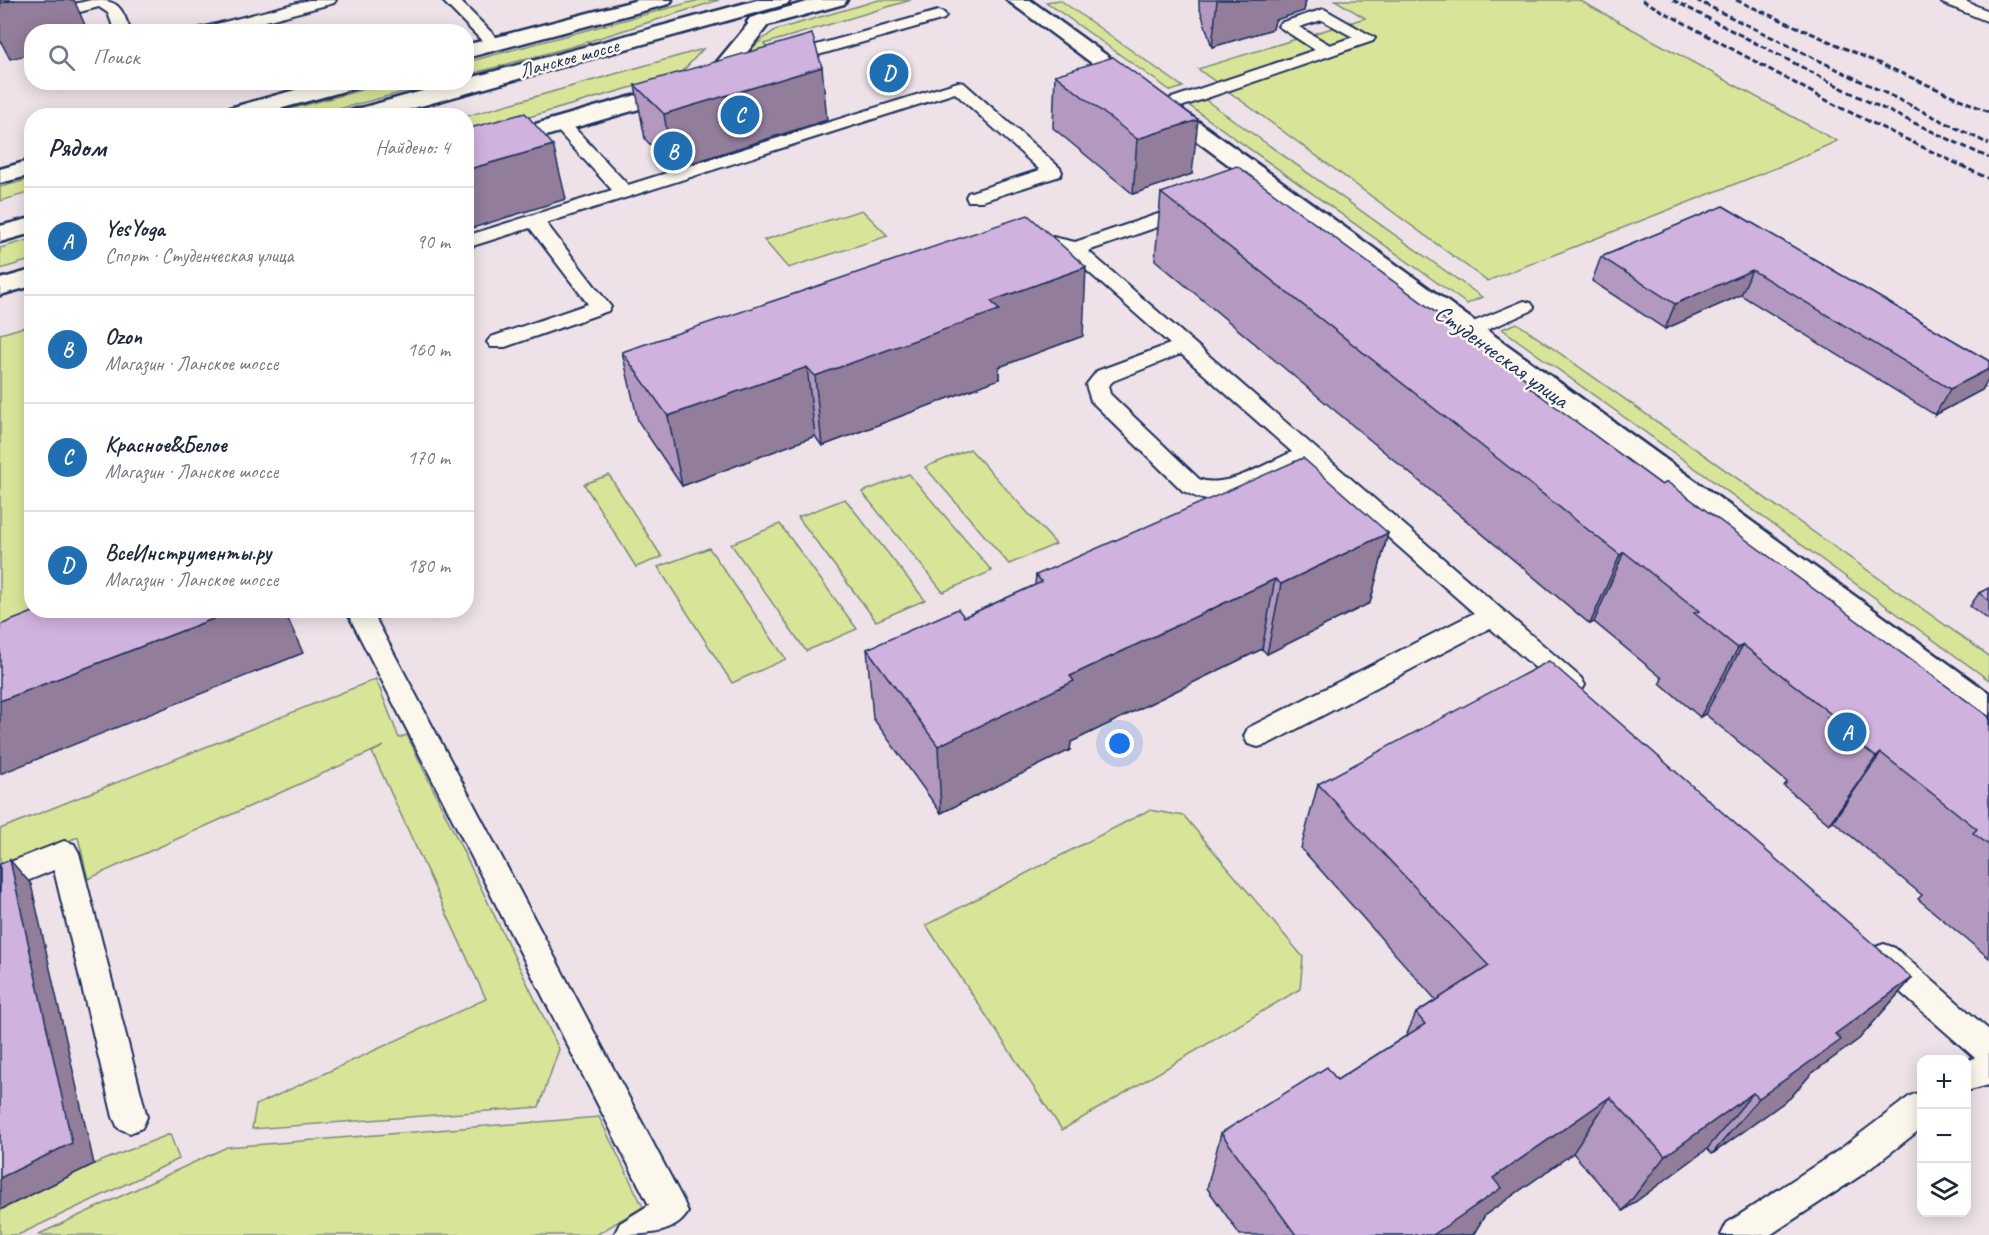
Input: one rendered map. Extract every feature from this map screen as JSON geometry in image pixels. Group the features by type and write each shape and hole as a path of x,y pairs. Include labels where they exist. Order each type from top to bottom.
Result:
{"street":[{"path":"474,50 662,0"},
{"name":"Ланское шоссе","path":"474,84 780,0"},
{"name":"Ланское шоссе","path":"451,108 837,0"},
{"name":"Студенческая улица","path":"1017,0 1163,107 1254,186 1468,331 1989,711"},
{"path":"474,150 714,80 761,21"},
{"path":"256,108 322,90"},
{"name":"Ланское шоссе","path":"387,108 453,90"},
{"path":"0,176 24,170"},
{"path":"0,214 24,207"},
{"path":"0,234 24,227"},
{"path":"0,287 24,280"}],"lane":[{"path":"234,24 328,0"},
{"path":"450,0 495,45"},
{"path":"1948,0 1989,17"},
{"path":"0,23 41,17 102,2 115,11 120,24"},
{"path":"770,64 938,16"},
{"path":"1163,107 1328,51"},
{"path":"714,80 747,70"},
{"path":"474,239 623,190 958,87 1053,172 975,197"},
{"path":"562,124 623,190"},
{"path":"1074,249 1211,202"},
{"path":"498,342 601,306 534,220"},
{"path":"1004,250 1043,240 1061,243 1074,249 1594,704"},
{"path":"1468,331 1524,307"},
{"path":"1184,346 1105,376 1097,385 1099,396 1191,485 1207,492 1226,490 1308,454"},
{"path":"1258,736 1492,615"},
{"path":"362,618 671,1212 632,1235"},
{"path":"0,879 64,853 130,1118"},
{"path":"1868,944 1989,1050"},
{"path":"1971,1075 1989,1070"},
{"path":"1739,1235 1851,1162 1919,1109"}],"green space":[{"path":"699,0 719,0 574,46 474,73 474,60"},
{"path":"879,0 911,0 764,44 770,52 756,56 749,50 775,30"},
{"path":"1060,0 1183,87 1171,91 1046,2"},
{"path":"1335,0 1579,0 1837,141 1786,164 1487,281 1198,69 1365,18"},
{"path":"703,49 681,73 474,133 474,114"},
{"path":"361,90 411,90 343,108 294,108"},
{"path":"1204,99 1482,297 1467,304 1187,104"},
{"path":"24,181 24,194 0,201 0,187"},
{"path":"862,210 888,236 788,268 764,240"},
{"path":"24,241 24,262 0,269 0,248"},
{"path":"1517,323 1989,656 1989,680 1502,329"},
{"path":"24,327 24,618 73,618 0,646 0,334"},
{"path":"970,449 1056,544 1009,564 925,467"},
{"path":"909,474 992,571 943,592 862,492"},
{"path":"609,475 662,557 636,567 584,484"},
{"path":"845,499 925,600 876,621 798,517"},
{"path":"780,524 857,629 806,651 731,544"},
{"path":"709,548 786,659 732,683 658,567"},
{"path":"376,679 399,738 407,735 559,1049 539,1107 252,1129 256,1105 486,999 372,752 384,746 88,879 78,837 0,867 0,829"},
{"path":"1149,810 1184,816 1303,957 1300,989 1062,1130 926,925"},
{"path":"599,1117 643,1207 596,1235 37,1235 227,1147"},
{"path":"170,1134 179,1159 18,1235 0,1235 0,1210 94,1164"}],"building":[{"path":"812,34 822,67 664,114 635,85"},
{"path":"1113,57 1198,120 1137,139 1055,75"},
{"path":"525,113 553,145 474,168 474,127"},
{"path":"1237,166 1534,385 1529,387 1662,485 1667,482 1989,717 1989,845 1973,833 1977,829 1881,753 1876,757 1827,718 1832,715 1743,645 1738,648 1694,613 1699,611 1624,552 1620,555 1161,193"},
{"path":"1723,206 1989,361 1989,369 1950,389 1752,270 1675,304 1601,257"},
{"path":"1028,215 1086,267 991,301 999,310 815,376 807,367 668,416 622,352"},
{"path":"1303,458 1388,533 1281,584 1275,579 1070,676 1074,681 938,746 867,649 958,609 964,617 1042,582 1036,575"},
{"path":"1989,588 1989,601 1979,593"},
{"path":"24,616 24,618 215,618 0,701 0,625"},
{"path":"1549,661 1912,978 1835,1034 1841,1040 1759,1098 1753,1093 1665,1156 1610,1097 1493,1178 1501,1188 1433,1235 1296,1235 1221,1133 1327,1067 1337,1080 1425,1024 1416,1013 1489,966 1318,784"},
{"path":"10,860 72,1143 0,1178 0,864"}],"railway":[{"path":"1642,0 1837,106 1989,179"},
{"path":"1673,0 1863,99 1989,158"},
{"path":"1696,0 1989,144"},
{"path":"1736,0 1989,112"}],"place":[{"name":"ВсеИнструменты.ру","path":"889,73"},
{"name":"Красное&Белое","path":"740,115"},
{"name":"Ozon","path":"673,151"},
{"name":"YesYoga","path":"1847,732"}]}
